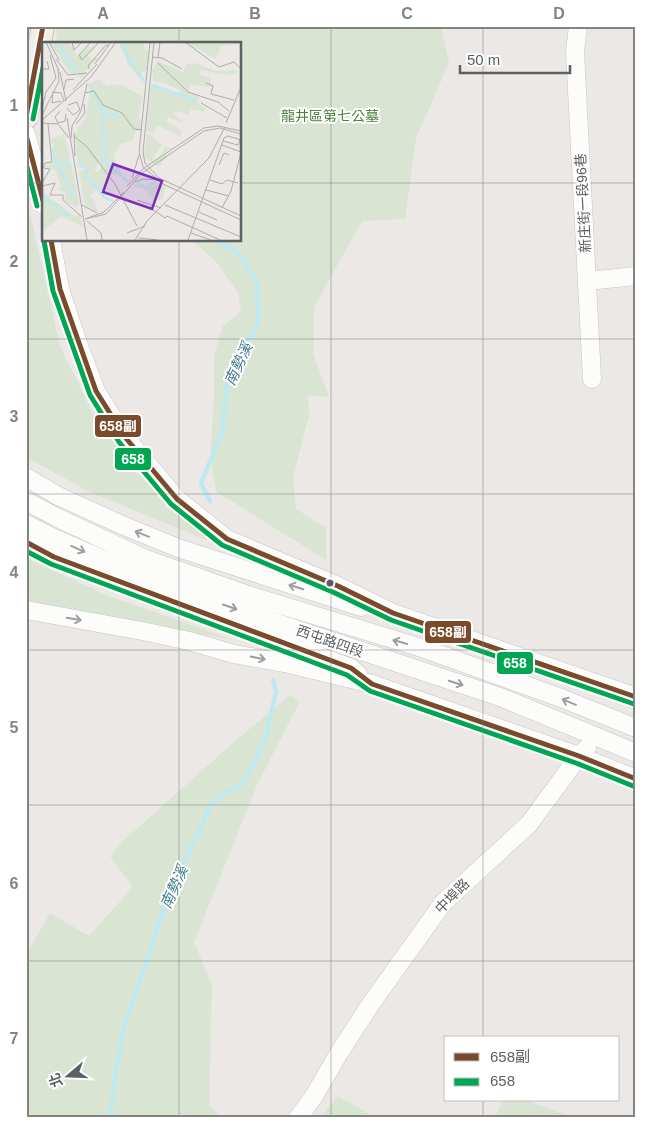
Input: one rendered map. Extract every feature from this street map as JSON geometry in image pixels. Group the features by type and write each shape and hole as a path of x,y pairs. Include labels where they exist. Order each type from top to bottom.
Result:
{"main road":[{"path":"26,118 43,26"}],"street":[{"name":"新庄街一段96巷","path":"578,26 575,52 592,379"},
{"path":"26,134 42,194"},
{"path":"50,241 60,289 96,391 125,437 177,499 227,539 338,586 393,613 635,695"},
{"path":"587,281 636,276"},
{"path":"26,477 58,496 178,548 356,606 393,613"},
{"name":"西屯路四段","path":"26,501 143,558 248,595 422,648 561,698 614,721 636,728"},
{"name":"西屯路四段","path":"29,531 54,557 234,624"},
{"name":"西屯路四段","path":"29,531 139,575 500,697 636,753"},
{"name":"西屯路四段","path":"26,610 170,637 234,654 289,664 372,684 579,756 636,779"},
{"path":"234,624 327,648 392,662"},
{"path":"234,624 351,668 372,684"},
{"name":"中埠路","path":"298,1118 314,1096 338,1052 443,903 529,824 579,756 614,721 635,695"}],"green space":[{"name":"龍井區第七公墓","path":"57,26 441,26 449,63 416,138 405,219 362,221 314,307 313,353 329,397 308,396 309,416 293,477 296,509 326,528 326,560 217,492 212,471 211,442 214,357 222,327 241,311 238,292 215,260 192,241 241,241 241,42 56,42"},
{"path":"26,208 29,209 60,346 95,418 134,471 208,535 207,540 90,492 26,457"},
{"path":"26,558 106,595 234,640 141,623 26,607"},
{"path":"290,695 299,703 257,785 194,942 212,985 209,1105 222,1118 26,1118 26,955 50,913 89,936 133,887 110,856 123,841"},
{"path":"338,1096 376,1118 320,1118"},
{"path":"502,1102 531,1102 575,1118 495,1118"}],"waterway":[{"name":"南勢溪","path":"210,501 201,483 222,433 227,382 258,323 257,282 237,252 219,241"},
{"name":"南勢溪","path":"110,1118 125,1022 149,956 165,904 213,801 245,781 266,738 276,691 273,680"}],"transit line":[{"name":"658副","path":"26,117 43,26"},
{"name":"658","path":"33,119 42,73"},
{"name":"658副","path":"26,135 42,196"},
{"name":"658","path":"26,163 37,206"},
{"name":"658","path":"44,241 53,291 90,395 119,442 171,504 222,545 335,593 391,620 634,704"},
{"name":"658副","path":"51,241 60,289 96,391 125,437 177,499 227,539 338,586 393,613 636,697"},
{"name":"658副","path":"26,542 54,557 351,668 372,684 579,756 636,779"},
{"name":"658","path":"26,551 51,564 347,675 370,691 576,763 633,786"}]}
